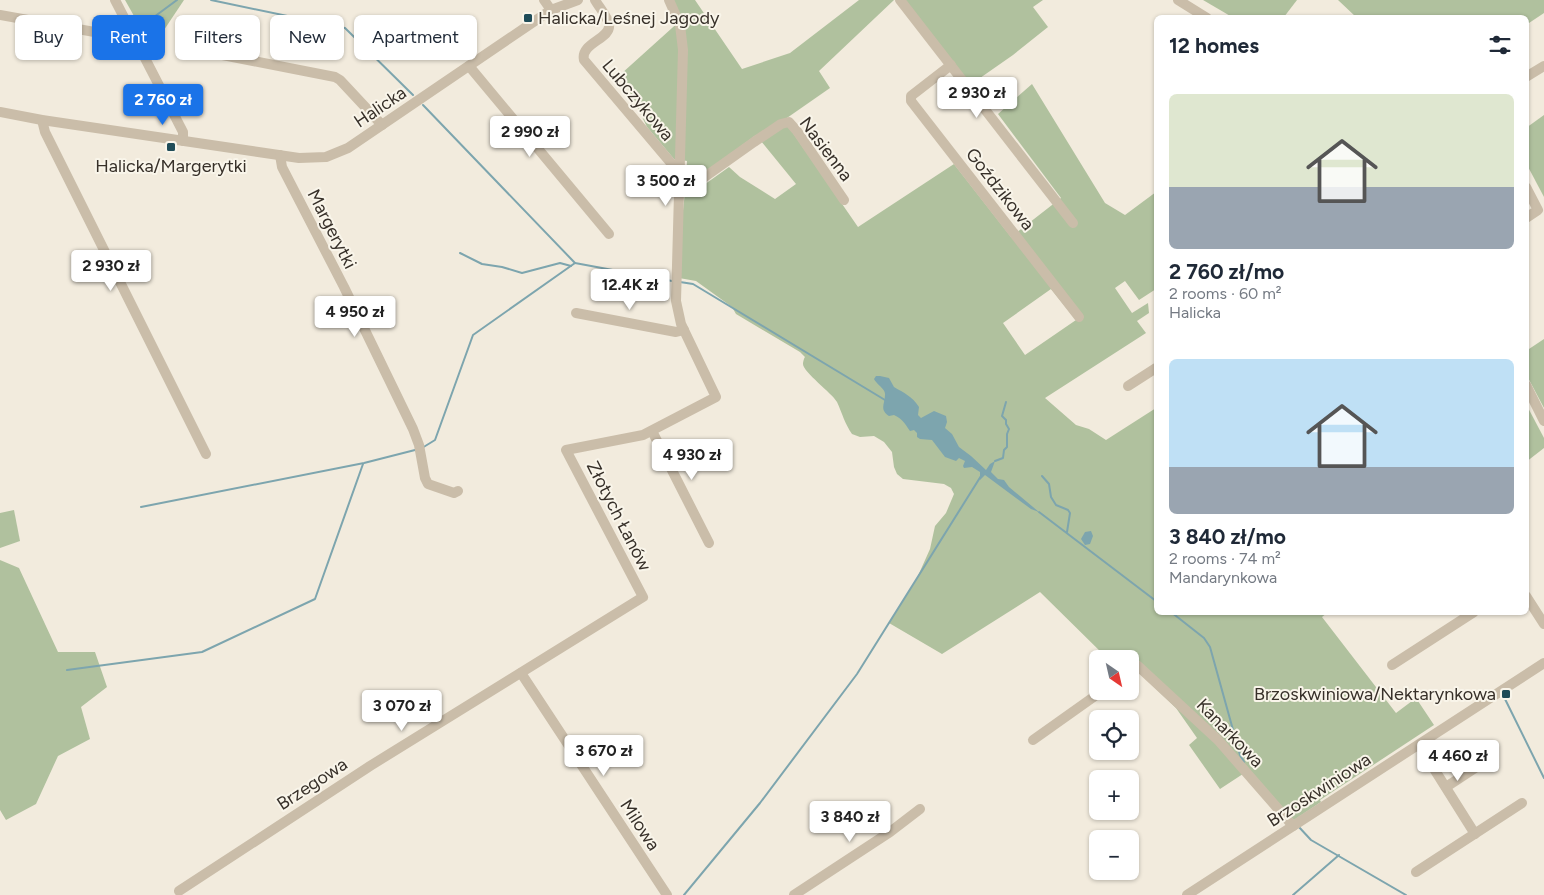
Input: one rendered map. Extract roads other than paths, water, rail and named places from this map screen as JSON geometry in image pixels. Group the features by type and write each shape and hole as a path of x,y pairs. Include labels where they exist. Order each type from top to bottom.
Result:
{"street":[{"path":"115,0 122,15"},
{"path":"544,0 551,10"},
{"name":"Halicka","path":"0,112 42,120 280,155 305,158 326,157 348,148 551,10 578,0"},
{"name":"Lubczykowa","path":"595,0 609,23 609,28 607,32 586,50 583,55 584,60 670,164 680,167"},
{"path":"670,0 680,25 683,50 676,301 684,330 716,397 652,431 709,543"},
{"path":"900,0 1073,223"},
{"path":"1178,0 1203,15"},
{"path":"0,14 92,31"},
{"path":"146,60 184,132 180,141"},
{"path":"248,60 335,77 382,125"},
{"name":"Goździkowa","path":"951,65 911,96 911,101 1079,317"},
{"path":"469,66 609,234"},
{"path":"1529,75 1544,66"},
{"path":"42,120 45,132 206,454"},
{"name":"Nasienna","path":"680,187 692,186 781,124 789,122 844,200"},
{"name":"Margerytki","path":"280,155 282,167 414,429 428,484 456,492"},
{"path":"1529,193 1538,210 1529,216"},
{"path":"576,314 676,332 684,330"},
{"path":"1128,386 1154,369"},
{"path":"1529,391 1544,421"},
{"name":"Złotych Łanów","path":"643,597 566,450 643,435 652,431"},
{"name":"Brzegowa","path":"179,891 370,766 643,597"},
{"path":"1529,601 1544,624"},
{"path":"1392,665 1469,615"},
{"name":"Brzoskwiniowa","path":"1187,895 1544,663"},
{"name":"Milowa","path":"521,673 667,895"},
{"name":"Kanarkowa","path":"1139,673 1218,740 1293,826"},
{"path":"1033,740 1089,700"},
{"path":"1419,745 1475,834"},
{"path":"1446,787 1484,762"},
{"path":"1416,872 1522,803"},
{"path":"794,895 890,832 920,809"}],"water":[{"path":"876,376 889,378 894,387 914,400 919,407 918,415 921,418 934,411 946,416 945,428 952,434 959,447 986,470 995,461 991,472 998,479 1004,480 1009,487 1039,512 1031,509 985,475 980,480 980,472 972,467 964,468 965,461 959,458 956,461 945,457 932,440 920,439 917,437 917,433 914,430 910,431 900,418 894,415 889,416 883,409 885,393 874,379"},
{"path":"1091,531 1093,536 1090,544 1085,545 1081,539 1085,532"}],"waterway":[{"path":"157,15 177,0"},
{"path":"211,0 345,28 413,95"},
{"path":"423,105 575,263 672,281"},
{"path":"460,253 482,264 522,273 560,263 571,266"},
{"path":"422,448 435,440 473,335 575,263"},
{"path":"680,282 693,284 885,400"},
{"path":"995,461 1003,458 1004,450 1007,447 1009,429 1006,420 1002,416 1006,402"},
{"path":"141,507 364,463 415,450"},
{"path":"67,670 202,652 315,599 363,464"},
{"path":"684,895 760,803 857,674 981,476"},
{"path":"1042,476 1049,484 1051,497 1056,505 1068,510 1070,513 1067,532"},
{"path":"1039,512 1154,599"},
{"path":"1175,615 1204,638 1210,647 1240,755 1244,762"},
{"path":"1504,697 1544,778"},
{"path":"1298,826 1311,840 1406,895"},
{"path":"1293,895 1339,855"}],"place":[{"name":"Halicka/Leśnej Jagody","path":"528,18"},
{"name":"Halicka/Margerytki","path":"171,147"},
{"name":"Brzoskwiniowa/Nektarynkowa","path":"1506,694"}]}
